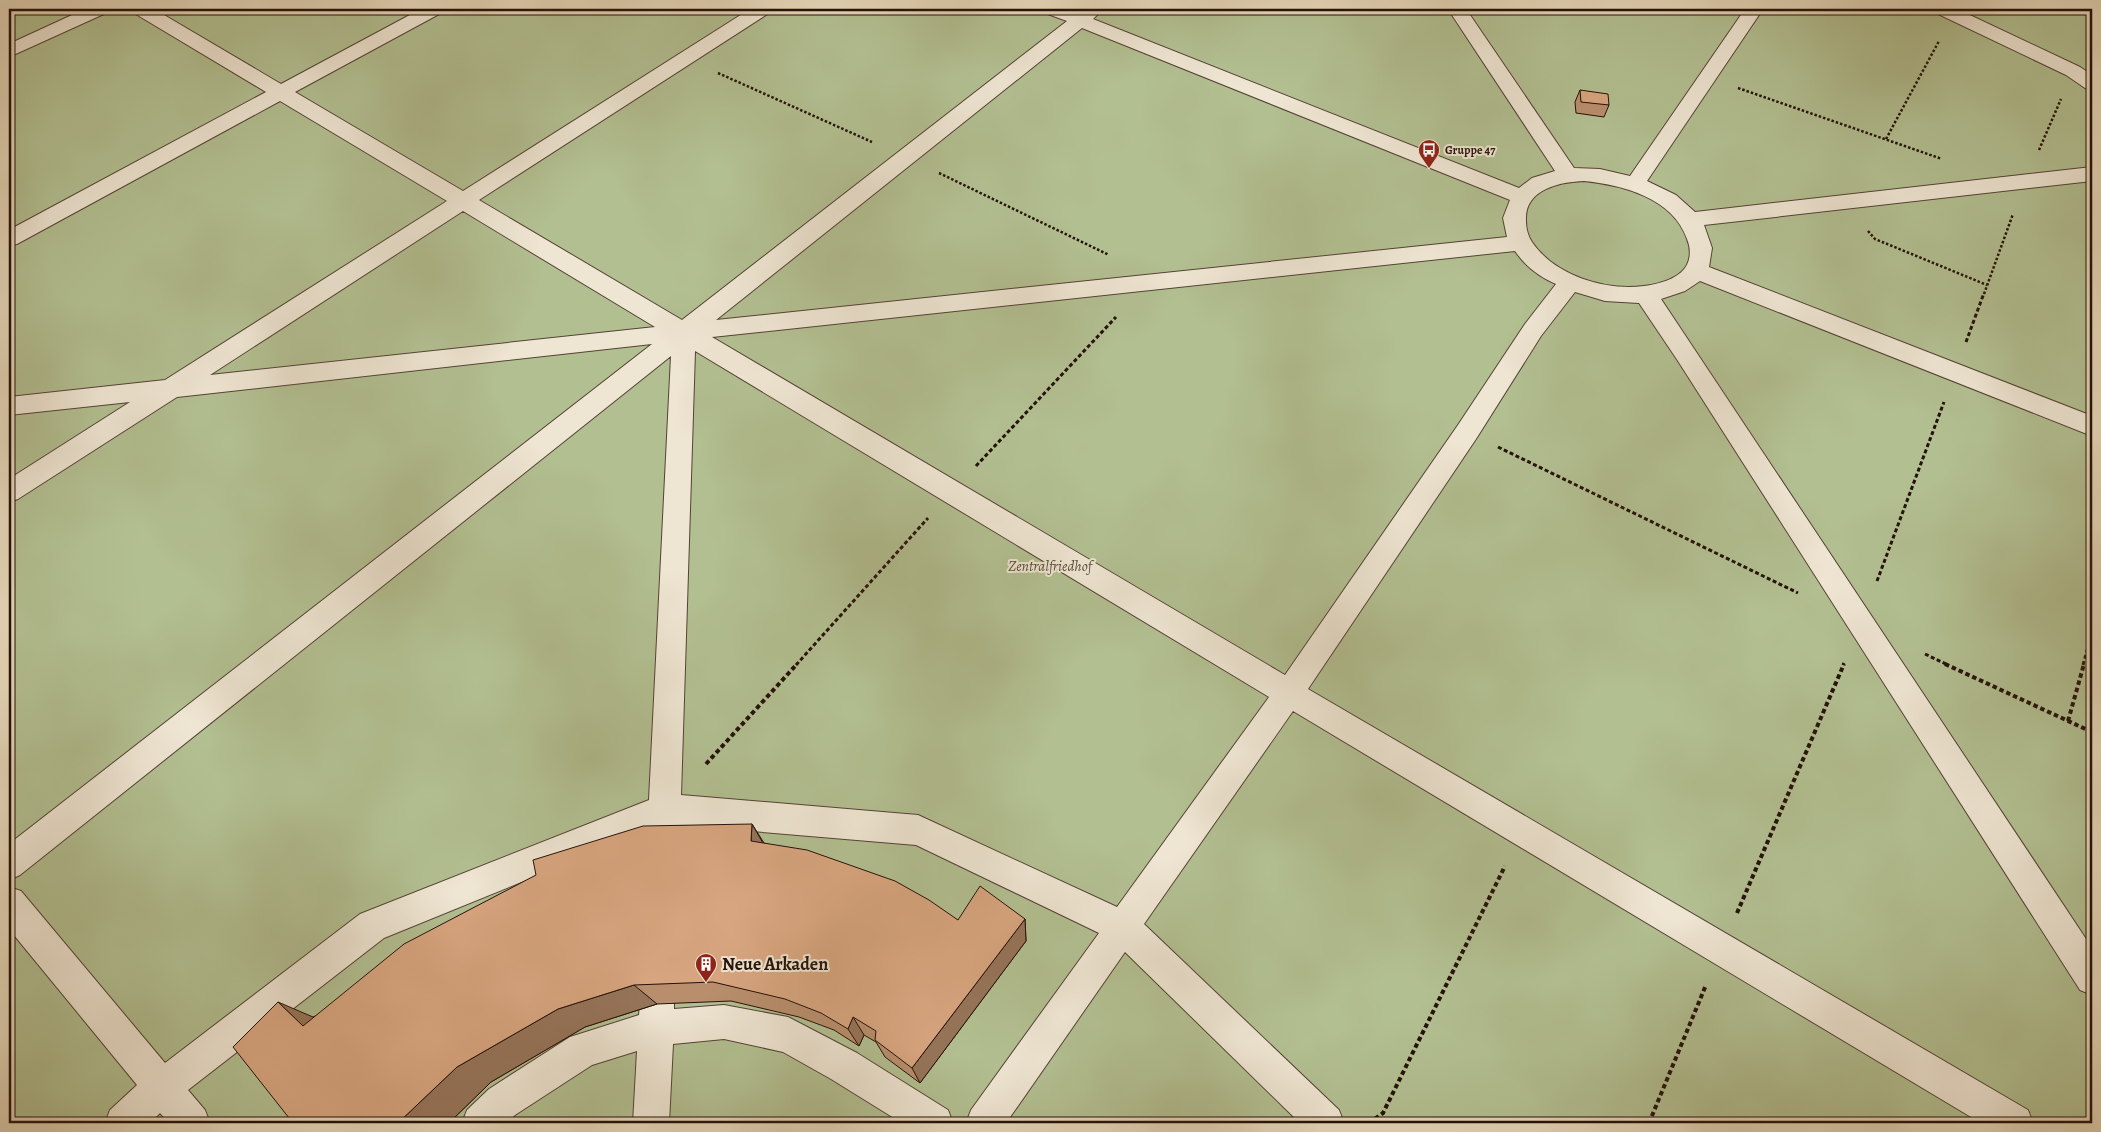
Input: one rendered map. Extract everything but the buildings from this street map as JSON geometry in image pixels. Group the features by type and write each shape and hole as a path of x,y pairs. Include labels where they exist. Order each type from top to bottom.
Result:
{"lane":[{"path":"9,50 99,9"},
{"path":"141,9 1289,694 2015,1123"},
{"path":"9,238 434,9"},
{"path":"9,492 762,9"},
{"path":"1052,9 1086,14 1522,197"},
{"path":"1457,9 1568,175"},
{"path":"1635,184 1754,9"},
{"path":"1949,11 2074,71 2092,84"},
{"path":"9,864 1086,14"},
{"path":"1690,220 2092,174"},
{"path":"1568,175 1601,176 1635,184 1666,199 1690,220 1701,246 1700,258 1695,270 1683,282 1667,290 1645,294 1620,294 1603,292 1570,282 1549,271 1533,257 1521,243 1515,230 1514,218 1516,207 1522,197 1540,182 1568,175"},
{"path":"9,406 1150,281 1521,243"},
{"path":"1695,270 2092,426"},
{"path":"984,1123 1289,694 1467,432 1533,330 1570,282"},
{"path":"1645,294 1687,355 2092,978"},
{"path":"663,852 684,333"},
{"path":"123,1123 161,1088 372,926 665,809 918,830 1123,927 1326,1123"},
{"path":"9,903 192,1123"},
{"path":"651,1123 656,1016"},
{"path":"480,1123 502,1102 583,1050 656,1016 724,1022 788,1035 844,1066 935,1123"}],"path":[{"path":"1886,139 1949,11"},
{"path":"686,58 906,157 1137,268 1150,281 951,492 705,765"},
{"path":"1708,77 1948,161"},
{"path":"1844,202 1875,239 1987,285"},
{"path":"1467,432 1798,593"},
{"path":"2068,721 2092,633"},
{"path":"1924,653 2092,732"},
{"path":"1369,1123 1384,1113 1522,832"}],"green space":[{"name":"Zentralfriedhof","path":"9,9 2092,9 2092,1123 9,1123"}],"place":[{"name":"Gruppe 47","path":"1429,169"},
{"name":"Neue Arkaden","path":"706,983"}]}
